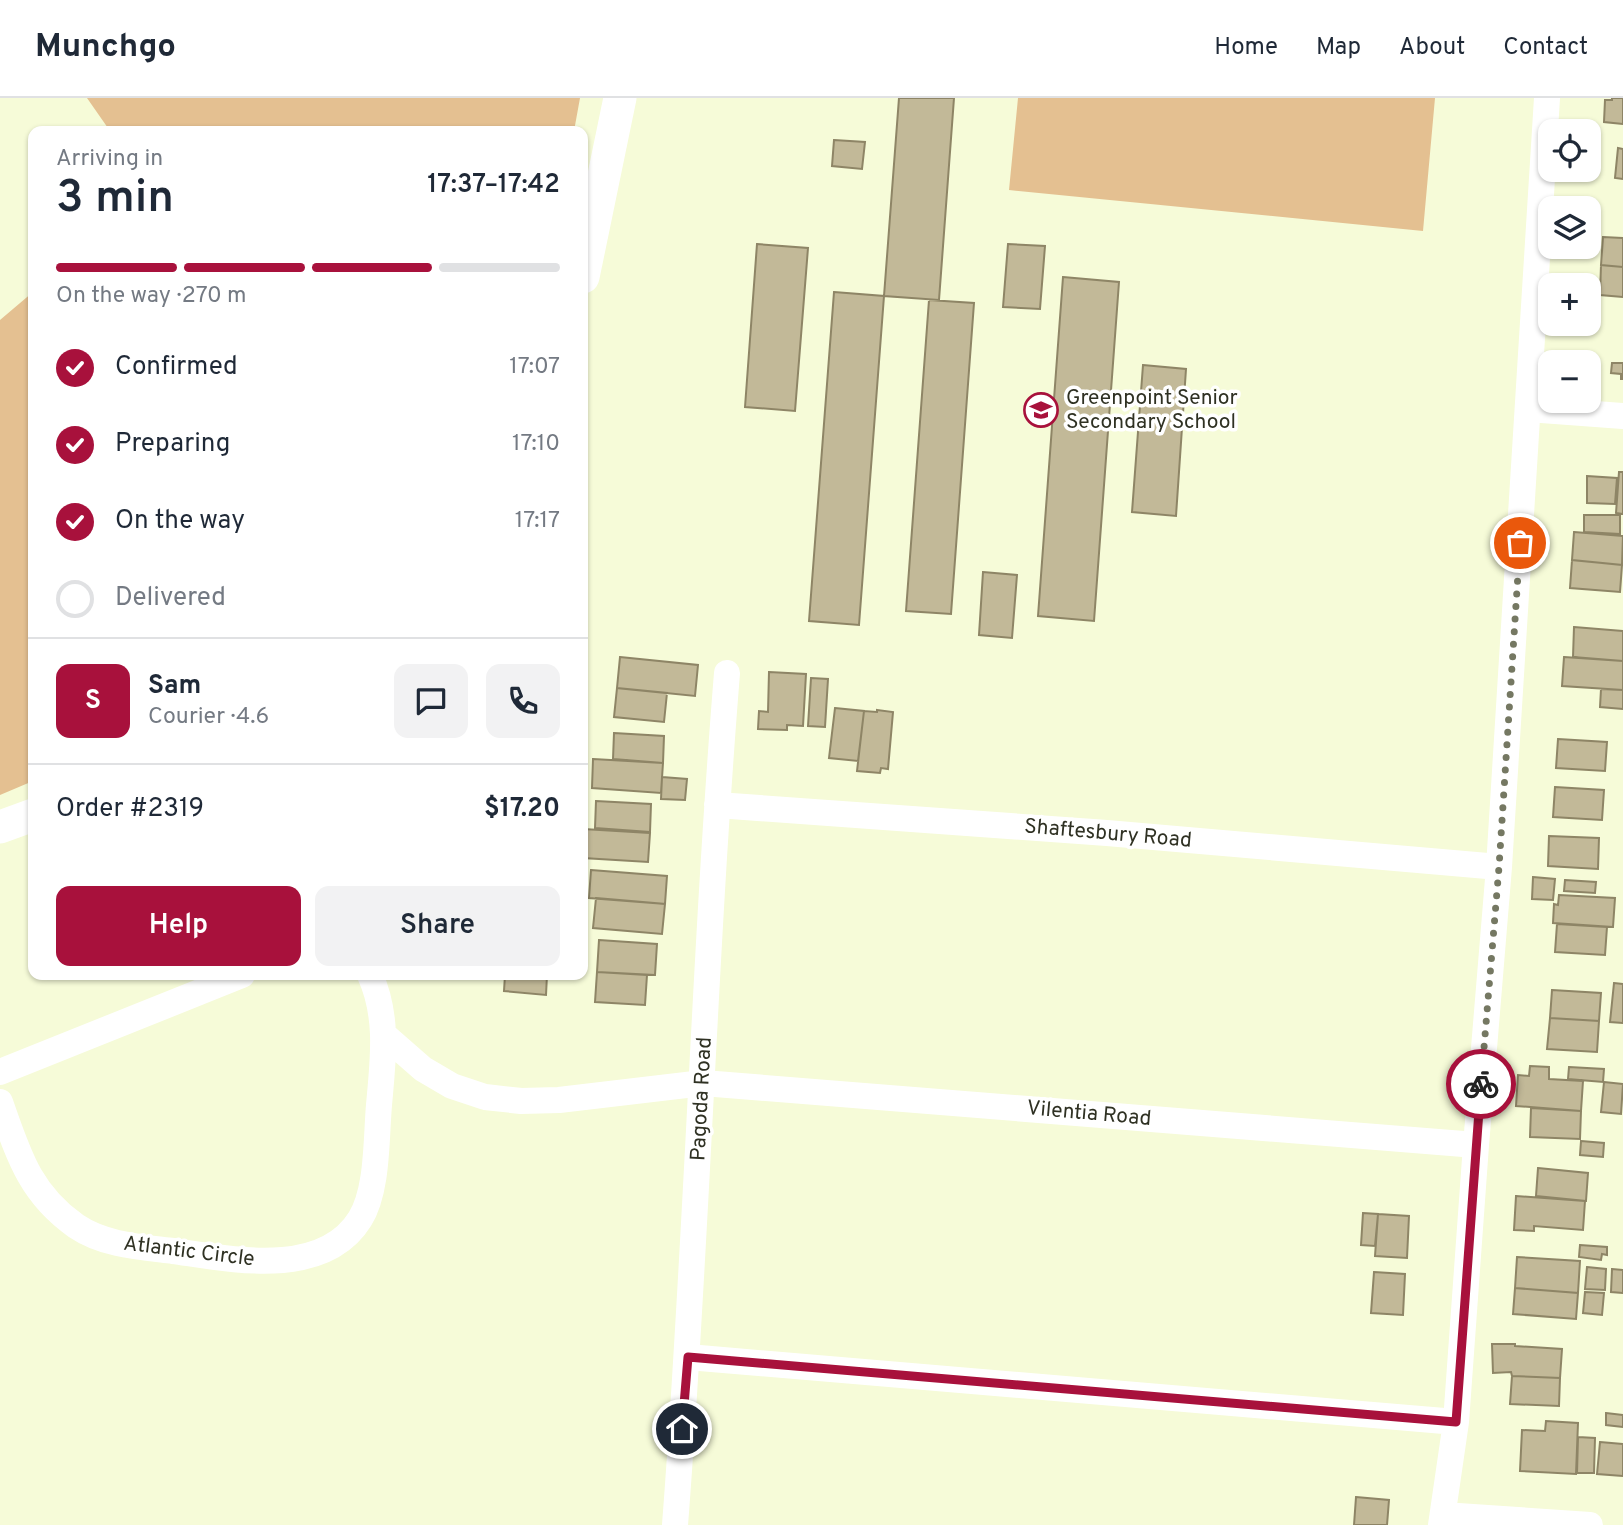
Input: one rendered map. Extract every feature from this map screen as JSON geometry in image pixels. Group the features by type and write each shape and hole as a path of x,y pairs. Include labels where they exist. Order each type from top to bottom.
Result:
{"street":[{"path":"588,252 620,98"},
{"path":"1547,98 1499,867 1456,1422 1442,1520 1590,1525"},
{"path":"1528,408 1623,416"},
{"name":"Pagoda Road","path":"675,1525 688,1357 716,805 727,673"},
{"name":"Shaftesbury Road","path":"716,805 1107,833 1499,867"},
{"path":"0,827 28,817"},
{"path":"0,1072 230,980"},
{"name":"Atlantic Circle","path":"0,1102 21,1163 45,1198 78,1227 116,1243 243,1261 279,1261 312,1254 340,1241 360,1219 371,1192 383,1034 380,997 372,980"},
{"name":"Vilentia Road","path":"383,1034 424,1069 452,1086 485,1097 521,1101 559,1100 703,1083 1476,1145"},
{"path":"688,1357 1456,1422"}],"shaded area":[{"path":"87,98 580,98 575,126 107,126"},
{"path":"1018,98 1435,98 1423,231 1009,190"},
{"path":"28,296 28,783 0,795 0,320"}],"building":[{"path":"899,98 954,98 939,300 884,296"},
{"path":"1623,98 1623,124 1604,122 1605,100"},
{"path":"834,140 865,142 862,169 832,166"},
{"path":"1618,148 1623,149 1623,179 1615,178"},
{"path":"1603,237 1623,238 1623,267 1601,265"},
{"path":"757,244 808,248 795,411 745,407"},
{"path":"1008,244 1045,246 1040,309 1003,307"},
{"path":"1601,265 1623,267 1623,297 1601,295"},
{"path":"1063,277 1119,282 1094,621 1038,616"},
{"path":"834,292 884,296 859,625 809,621"},
{"path":"929,300 974,303 951,614 906,611"},
{"path":"1612,363 1623,363 1623,379 1621,374 1611,373"},
{"path":"1143,365 1186,369 1176,516 1132,512"},
{"path":"1619,472 1623,472 1623,514 1616,513"},
{"path":"1587,476 1617,478 1615,504 1587,503"},
{"path":"1584,515 1620,515 1620,534 1584,532"},
{"path":"1574,532 1623,536 1622,565 1572,560"},
{"path":"1572,560 1622,565 1620,592 1570,588"},
{"path":"983,572 1017,575 1012,638 979,635"},
{"path":"1574,627 1623,631 1623,661 1573,657"},
{"path":"620,657 698,665 695,696 617,688"},
{"path":"1564,657 1623,661 1623,690 1562,686"},
{"path":"769,672 806,674 803,726 787,725 787,730 758,729 759,711 768,712"},
{"path":"811,678 828,679 825,727 808,726"},
{"path":"617,688 667,693 664,722 614,717"},
{"path":"1601,689 1623,690 1623,709 1600,707"},
{"path":"835,708 864,711 858,761 829,758"},
{"path":"864,711 893,712 888,769 881,768 880,773 857,771"},
{"path":"614,733 664,736 663,763 613,759"},
{"path":"1558,739 1607,742 1605,771 1556,768"},
{"path":"593,759 663,763 661,793 592,788"},
{"path":"662,777 687,779 685,800 661,799"},
{"path":"1555,787 1604,790 1602,820 1553,817"},
{"path":"596,801 651,804 650,832 595,828"},
{"path":"588,829 650,833 648,862 588,858"},
{"path":"1549,836 1599,838 1598,869 1548,866"},
{"path":"591,870 667,876 665,904 589,898"},
{"path":"1533,877 1555,879 1553,900 1532,899"},
{"path":"1565,880 1596,882 1595,893 1564,891"},
{"path":"1559,895 1615,898 1613,927 1553,923 1554,904 1558,905"},
{"path":"596,898 665,904 662,934 593,928"},
{"path":"1557,924 1607,927 1605,955 1555,952"},
{"path":"599,940 657,944 655,975 597,972"},
{"path":"597,972 647,975 645,1005 595,1002"},
{"path":"505,980 547,980 546,995 504,991"},
{"path":"1614,983 1623,984 1623,1023 1610,1022"},
{"path":"1552,990 1601,993 1599,1021 1550,1018"},
{"path":"1550,1018 1599,1021 1597,1052 1547,1049"},
{"path":"1530,1066 1549,1067 1549,1079 1583,1081 1581,1111 1516,1106 1518,1075 1529,1076"},
{"path":"1569,1067 1604,1069 1603,1082 1568,1079"},
{"path":"1604,1082 1623,1084 1621,1114 1601,1112"},
{"path":"1531,1108 1581,1111 1580,1139 1530,1137"},
{"path":"1581,1141 1604,1143 1603,1157 1580,1155"},
{"path":"1538,1168 1588,1173 1586,1201 1536,1196"},
{"path":"1516,1196 1585,1201 1583,1230 1534,1226 1534,1231 1514,1230"},
{"path":"1363,1213 1378,1214 1375,1246 1361,1245"},
{"path":"1378,1214 1409,1216 1407,1258 1375,1256"},
{"path":"1580,1245 1607,1247 1607,1255 1602,1254 1601,1260 1579,1257"},
{"path":"1517,1257 1580,1261 1578,1293 1515,1288"},
{"path":"1587,1267 1606,1269 1605,1290 1585,1289"},
{"path":"1612,1269 1623,1270 1623,1293 1611,1292"},
{"path":"1374,1272 1405,1274 1403,1315 1371,1313"},
{"path":"1515,1288 1578,1293 1576,1319 1513,1314"},
{"path":"1585,1292 1604,1293 1602,1315 1583,1313"},
{"path":"1492,1344 1562,1349 1560,1378 1512,1376 1511,1372 1493,1373"},
{"path":"1512,1376 1560,1378 1559,1406 1510,1404"},
{"path":"1606,1413 1623,1415 1623,1427 1606,1425"},
{"path":"1546,1421 1578,1423 1576,1474 1520,1471 1522,1430 1545,1431"},
{"path":"1578,1437 1595,1438 1594,1473 1577,1473"},
{"path":"1600,1442 1623,1444 1623,1476 1597,1474"},
{"path":"1356,1497 1389,1500 1387,1525 1354,1525"}],"way so far":[{"path":"1481,1084 1499,867 1520,543"}],"place":[{"name":"Greenpoint Senior Secondary School","path":"1041,410"}],"route":[{"path":"682,1429 688,1357 1456,1422 1481,1084"}]}
